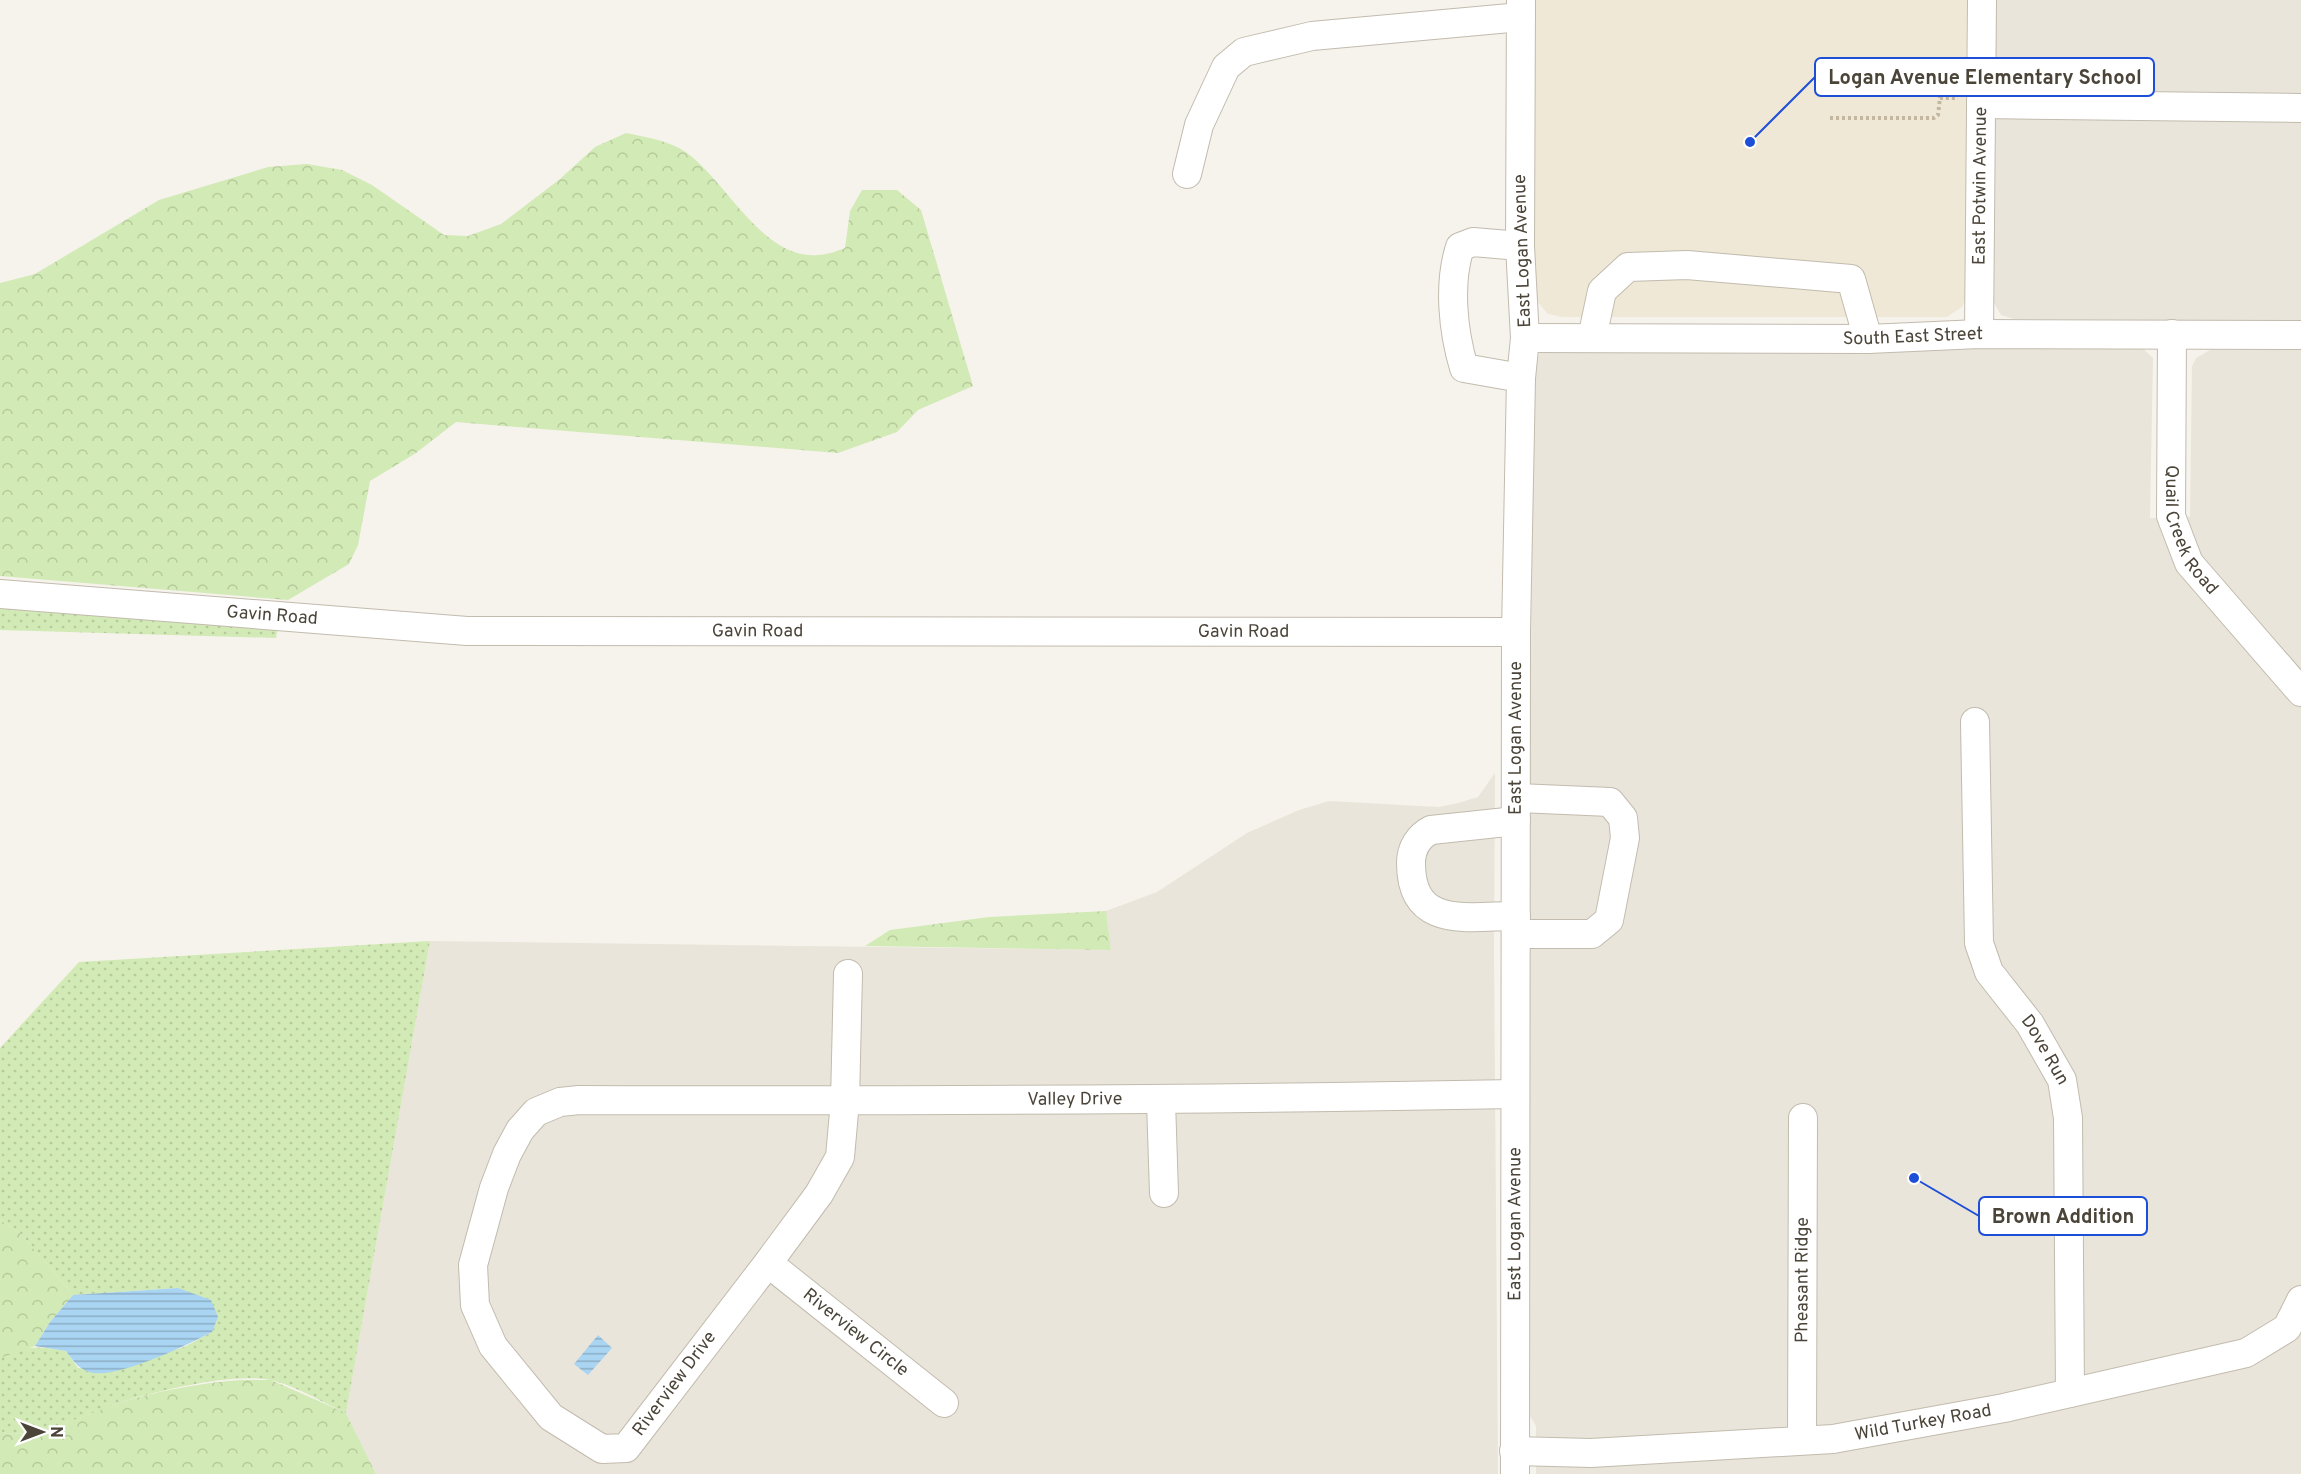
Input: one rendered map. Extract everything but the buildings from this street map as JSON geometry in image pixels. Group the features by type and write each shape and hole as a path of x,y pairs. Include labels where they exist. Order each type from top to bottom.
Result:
{"street":[{"name":"East Potwin Avenue","path":"1979,334 1971,101 1982,0"},
{"path":"1187,174 1203,115 1226,67 1244,52 1312,36 1521,9"},
{"name":"East Logan Avenue","path":"1514,1462 1516,632 1521,378 1525,338 1520,246 1521,9"},
{"path":"1971,101 2301,108"},
{"path":"1520,246 1473,242 1460,247 1454,266 1453,283 1458,349 1464,368 1521,378"},
{"path":"1592,338 1602,291 1628,267 1687,265 1851,279 1868,339"},
{"name":"South East Street","path":"1525,338 1868,339 1979,334 2301,335"},
{"name":"Quail Creek Road","path":"2172,334 2171,516 2189,562 2301,692"},
{"name":"Gavin Road","path":"0,594 467,631 1516,632"},
{"name":"Dove Run","path":"1975,722 1979,944 1989,972 2030,1024 2061,1080 2068,1118 2070,1393"},
{"path":"1610,802 1623,818 1625,838 1609,920 1592,934 1434,913 1420,903 1412,879 1410,861 1415,844 1431,830 1516,810 1610,802"},
{"name":"Riverview Drive","path":"632,1100 570,1101 536,1112 512,1146 494,1188 473,1265 475,1305 493,1346 551,1417 602,1449 626,1448 819,1194 840,1156 845,1101 848,974"},
{"name":"Valley Drive","path":"632,1100 1161,1101 1515,1094"},
{"path":"1161,1101 1164,1193"},
{"name":"Pheasant Ridge","path":"1802,1440 1803,1118"},
{"name":"Riverview Circle","path":"768,1263 944,1403"},
{"name":"Wild Turkey Road","path":"1514,1462 1591,1453 1833,1439 2070,1393 2246,1353 2287,1328 2301,1300"}],"path":[{"path":"1830,118 1930,119 1938,115 1940,98 1971,101"}],"shaded area":[{"path":"1534,0 1967,0 1965,300 1962,307 1947,317 1562,317 1548,314 1536,300 1534,292"},
{"path":"1995,0 2301,0 2301,321 2014,319 2001,315 1994,303"},
{"path":"2141,347 2153,358 2150,518 2190,517 2192,366 2196,358 2210,350 2301,350 2301,1474 1536,1474 1536,1426 1526,1409 1533,371 1539,355 1543,349"},
{"path":"1495,773 1498,1474 376,1474 346,1413 430,941 1111,950 1106,911 1157,892 1247,833 1299,810 1329,801 1439,807 1458,803 1478,797"}],"green space":[{"path":"626,133 666,142 687,153 702,166 763,233 780,245 798,253 821,255 845,248 850,211 862,190 897,190 921,210 973,386 918,410 897,432 838,453 456,422 416,453 370,481 358,545 349,564 288,600 0,576 0,283 35,274 159,200 268,167 307,164 342,170 372,185 444,235 468,236 501,224 560,179 595,147"},
{"path":"0,601 278,626 276,638 0,630"},
{"path":"1106,911 1111,950 865,946 890,930 989,917"},
{"path":"430,941 346,1413 298,1389 278,1382 255,1378 200,1383 146,1395 65,1423 28,1433 12,1434 0,1431 0,1358 25,1349 56,1349 66,1351 78,1368 118,1369 184,1347 212,1332 178,1288 73,1295 20,1233 0,1220 0,1048 79,962"},
{"path":"0,1220 20,1233 73,1295 50,1322 35,1346 0,1358"},
{"path":"240,1380 271,1380 346,1413 376,1474 0,1474 0,1431 12,1434 28,1433 65,1423 145,1395"}],"water":[{"path":"178,1288 211,1300 218,1317 212,1332 154,1359 120,1370 94,1373 81,1368 66,1351 35,1346 50,1322 73,1295"},
{"path":"598,1335 612,1348 588,1375 574,1364"}],"place":[{"name":"Logan Avenue Elementary School","path":"1750,142"},
{"name":"Brown Addition","path":"1914,1178"}]}
